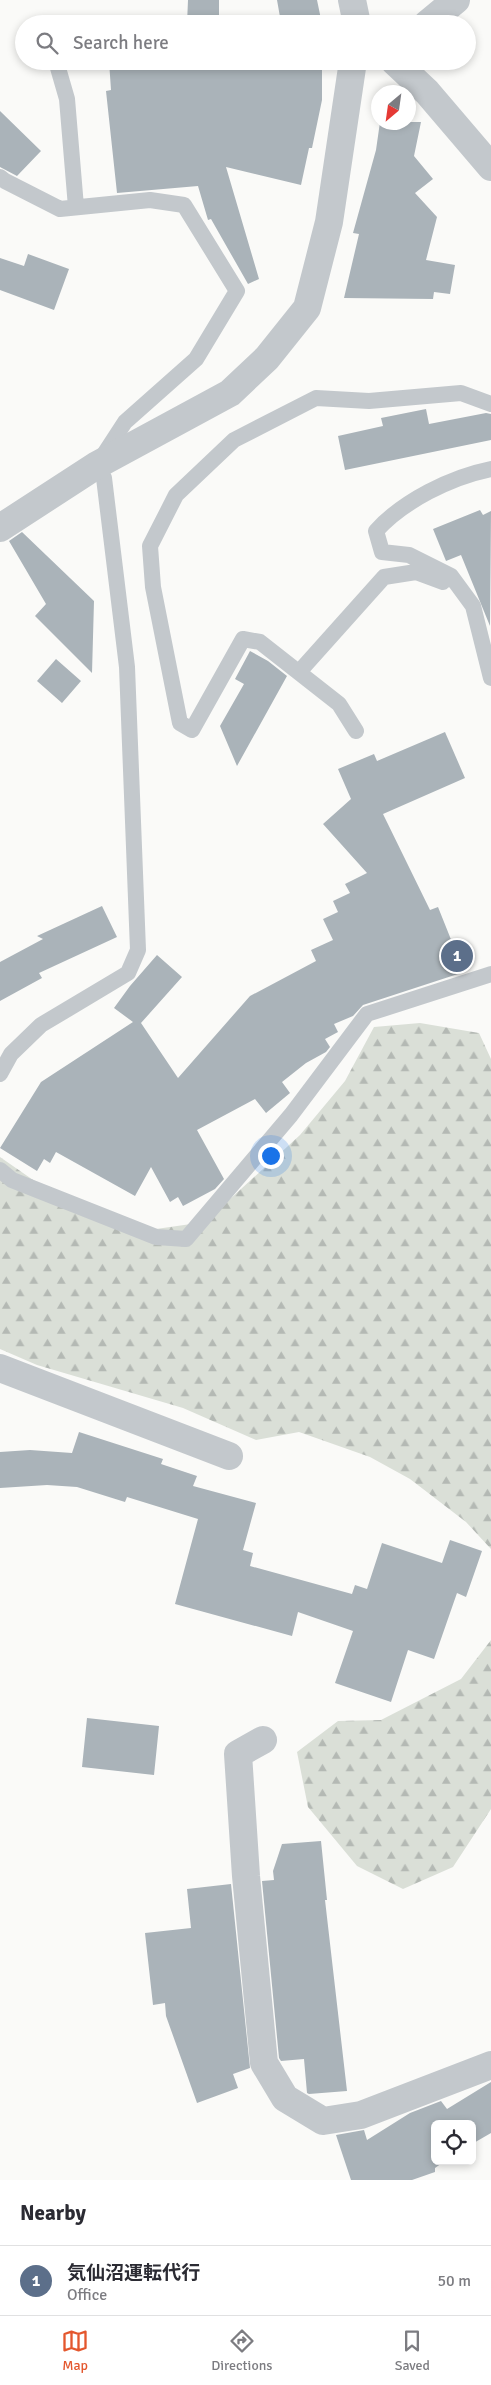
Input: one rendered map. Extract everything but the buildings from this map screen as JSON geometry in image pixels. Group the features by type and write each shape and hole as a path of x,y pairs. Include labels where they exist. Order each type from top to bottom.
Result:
{"street":[{"path":"352,0 355,15"},
{"path":"438,15 456,0"},
{"path":"0,528 96,465 230,393 268,358 307,308 329,222 353,70"},
{"path":"404,70 427,92 491,167"},
{"path":"0,1368 229,1456"},
{"path":"263,1740 238,1754 246,1876 264,2063 285,2098 323,2121 361,2115 491,2064"}],"lane":[{"path":"59,70 67,99 76,207"},
{"path":"0,177 5,182 60,209 150,200 184,205 237,291 196,359 125,422 96,465 104,478 127,667 138,950 128,973 41,1025 11,1054 0,1074"},
{"path":"356,731 339,704 260,642 242,639 192,730 180,723 152,587 150,546 176,495 234,440 316,398 369,401 461,394 491,404"},
{"path":"491,469 471,473 416,497 390,516 376,531 382,552 409,555 451,576 473,606 491,678"},
{"path":"298,672 384,576 416,572 460,588"},
{"path":"0,1170 12,1180 156,1237 186,1239 291,1115 367,1014 491,974"}],"green space":[{"path":"420,1023 479,1033 491,1059 491,1549 466,1522 410,1479 370,1457 299,1432 256,1440 183,1408 37,1365 0,1349 0,1157 36,1182 128,1233 205,1222 300,1135 345,1081 374,1027"},
{"path":"491,1640 491,1809 453,1867 403,1889 357,1866 308,1807 297,1752 338,1721 381,1720 461,1679"}],"place":[{"name":"気仙沼運転代行","path":"457,956"}]}
